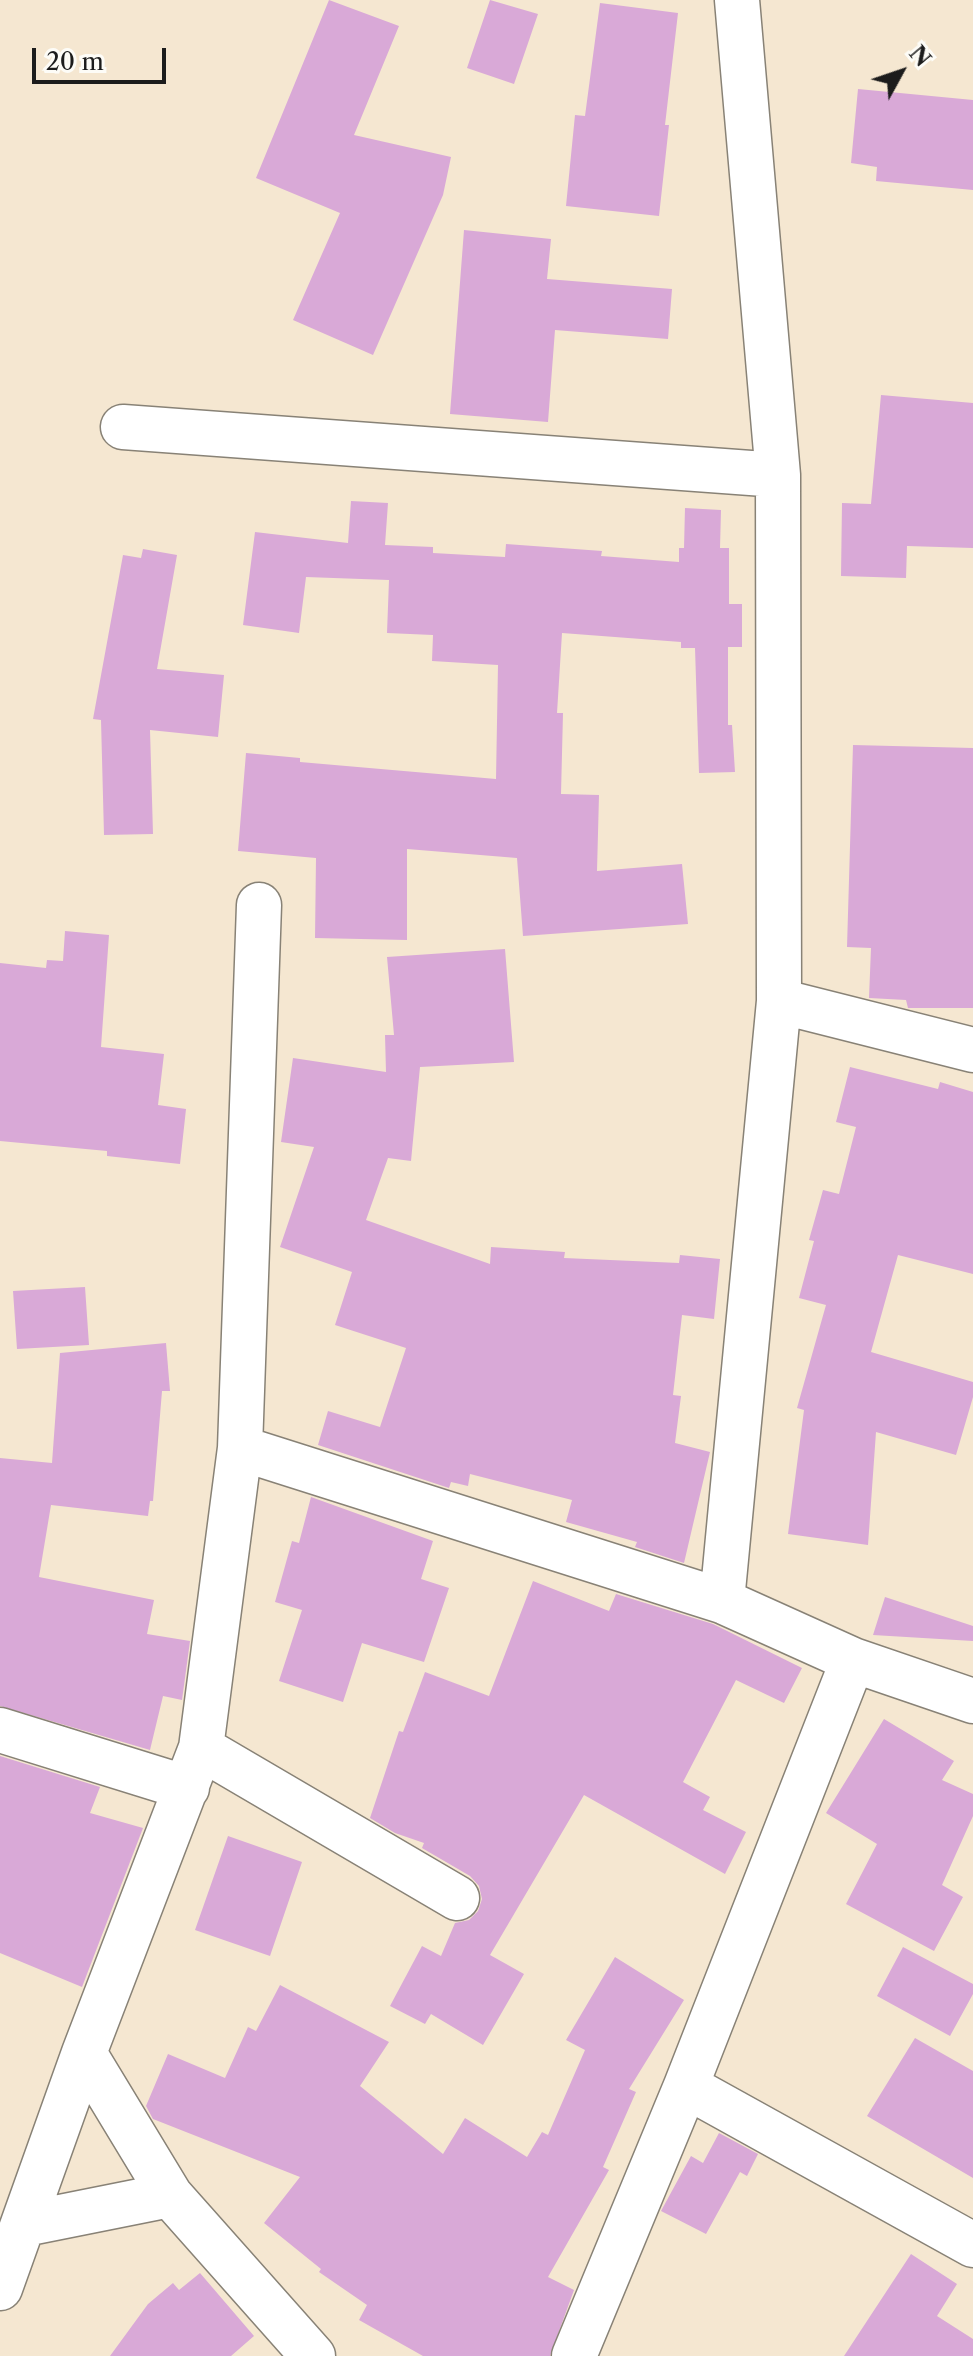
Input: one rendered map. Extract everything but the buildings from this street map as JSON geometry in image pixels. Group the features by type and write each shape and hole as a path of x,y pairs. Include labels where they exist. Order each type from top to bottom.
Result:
{"street":[{"path":"722,1601 779,1001 778,475 737,0"},
{"path":"123,427 778,475"},
{"path":"0,2288 84,2053 201,1748 240,1448 259,905"},
{"path":"779,1001 973,1050"},
{"path":"240,1448 722,1601 853,1660 973,1701"},
{"path":"574,2356 686,2086 853,1660"},
{"path":"0,1730 187,1788"},
{"path":"201,1748 457,1898"},
{"path":"84,2053 170,2195 313,2356"},
{"path":"686,2086 973,2245"},
{"path":"25,2224 170,2195"}]}
